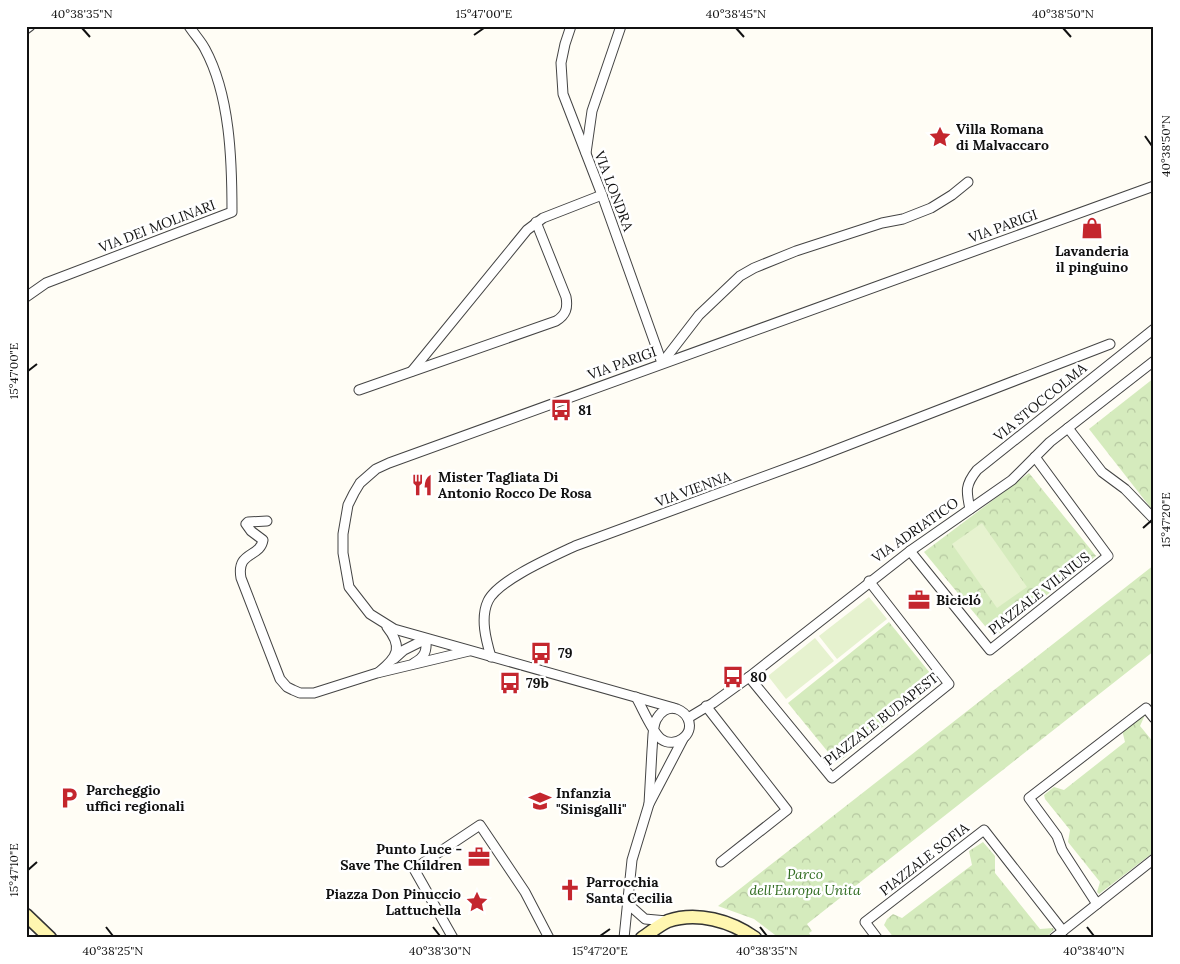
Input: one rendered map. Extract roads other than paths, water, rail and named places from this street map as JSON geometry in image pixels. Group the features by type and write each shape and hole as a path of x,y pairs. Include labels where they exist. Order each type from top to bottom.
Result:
{"street":[{"path":"26,29 30,26"},
{"name":"VIA DEI MOLINARI","path":"26,297 46,283 232,212 232,164 224,110 217,79 205,48 189,26"},
{"name":"VIA LONDRA","path":"571,26 561,63 563,94 602,195 662,363"},
{"path":"586,155 592,111 621,26"},
{"path":"662,363 699,315 740,276 796,250 882,223 903,219 931,208 968,182"},
{"name":"VIA PARIGI","path":"491,657 394,629 370,614 350,587 345,562 344,534 348,505 360,483 376,470 389,463 662,363 1154,186"},
{"path":"412,372 527,230 536,222 554,213 602,195"},
{"path":"359,390 562,318 568,307 566,297 536,222"},
{"name":"VIA STOCCOLMA","path":"970,509 966,491 969,480 977,470 1154,329"},
{"name":"VIA VIENNA","path":"491,657 484,616 488,601 497,590 540,562 575,546 812,459 1110,344"},
{"name":"VIA ADRIATICO","path":"688,718 714,703 869,581 1012,480 1050,442 1154,360"},
{"path":"1068,428 1102,472 1125,489 1154,519"},
{"name":"PIAZZALE VILNIUS","path":"910,551 990,650 1108,556 1035,457"},
{"path":"267,521 248,522 246,524 251,531 263,540 262,545 241,563 240,568 242,578 280,679 287,687 300,693 314,693 377,673 469,651"},
{"name":"PIAZZALE BUDAPEST","path":"749,676 832,778 840,772 949,684 869,581"},
{"path":"384,624 392,634 396,644 397,651 394,659"},
{"path":"377,673 404,650 426,639 427,648 425,655 407,667"},
{"path":"491,657 674,708 683,712 688,718 690,730 649,804 632,860 624,938"},
{"path":"636,697 653,729 661,739 672,743 684,739"},
{"path":"706,706 787,810 722,862"},
{"path":"649,804 653,729 661,712 674,708"},
{"path":"1097,904 1062,850 1057,836 1029,798 1146,708 1154,718"},
{"path":"453,938 414,869 480,825 525,892 549,938"},
{"name":"PIAZZALE SOFIA","path":"877,938 865,922 984,830 1063,931"},
{"path":"1054,938 1154,859"},
{"path":"628,904 645,919 668,922 688,918 705,918 726,922 746,931 755,938"},
{"path":"26,914 50,938"},
{"path":"642,938 668,922"}],"place":[{"name":"Villa Romana di Malvaccaro","path":"940,137"},
{"name":"Lavanderia il pinguino","path":"1092,228"},
{"name":"81","path":"561,410"},
{"name":"Mister Tagliata Di Antonio Rocco De Rosa","path":"422,485"},
{"name":"Bicicló","path":"919,600"},
{"name":"79","path":"541,653"},
{"name":"80","path":"733,677"},
{"name":"79b","path":"510,683"},
{"name":"Parcheggio uffici regionali","path":"69,798"},
{"name":"Infanzia \"Sinisgalli\"","path":"540,801"},
{"name":"Punto Luce - Save The Children","path":"479,857"},
{"name":"Parrocchia Santa Cecilia","path":"570,890"},
{"name":"Piazza Don Pinuccio Lattuchella","path":"477,902"}],"park label":[{"name":"Parco dell'Europa Unita","path":"805,882"}]}
